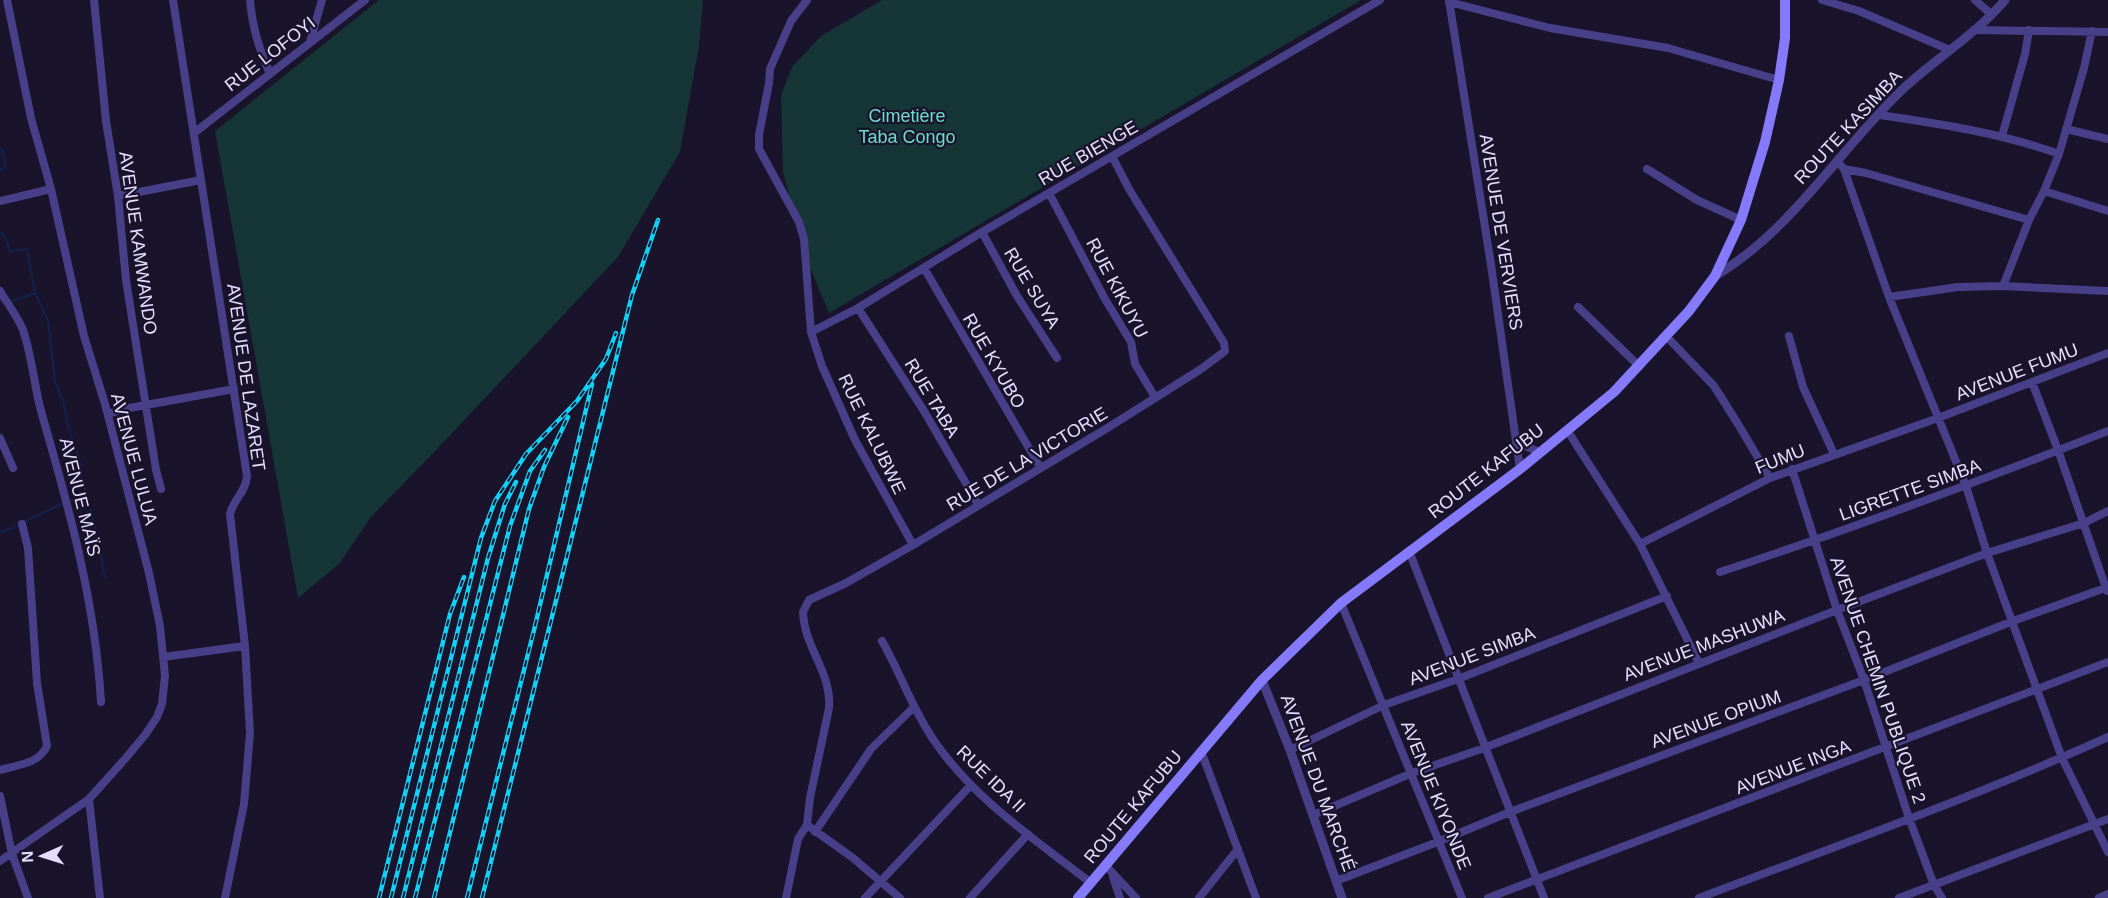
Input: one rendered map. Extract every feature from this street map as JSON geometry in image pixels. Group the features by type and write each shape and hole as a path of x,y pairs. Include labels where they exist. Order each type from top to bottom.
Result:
{"main road":[{"name":"ROUTE KAFUBU","path":"1078,898 1091,883 1109,870 1201,752 1262,680 1341,603 1520,469 1614,392 1666,336 1716,276 1741,220 1766,142 1785,38 1785,0"}],"street":[{"name":"AVENUE LULUA","path":"0,861 89,800 145,735 157,717 164,691 164,657 149,573 108,414 84,336 51,189 31,118 7,0"},
{"name":"AVENUE KAMWANDO","path":"94,0 106,121 118,196 126,280 161,489"},
{"name":"AVENUE DE LAZARET","path":"173,0 247,476 243,490 230,514 245,646 250,725 248,773 236,850 225,898"},
{"path":"250,0 259,47 270,74"},
{"path":"310,43 322,0"},
{"name":"RUE LOFOYI","path":"194,133 365,0"},
{"name":"RUE KALUBWE","path":"807,0 790,21 770,69 758,139 760,154 799,222 804,238 811,332 819,357 844,418 913,545"},
{"name":"RUE BIENGE","path":"811,332 858,308 982,232 1380,0"},
{"path":"1822,0 1868,15 1950,50"},
{"path":"1975,0 1992,15"},
{"name":"ROUTE KASIMBA","path":"1716,276 1738,263 1768,237 1841,165 1905,87 1992,15 2005,0"},
{"path":"1449,1 1551,28 1668,48 1779,80"},
{"name":"AVENUE DE VERVIERS","path":"1449,1 1478,177 1520,469"},
{"path":"1974,30 2108,32"},
{"path":"2001,136 2012,104 2029,30"},
{"path":"2003,286 2029,220 2059,154 2084,68 2092,31"},
{"path":"1880,115 1978,130 2059,154"},
{"path":"2066,129 2108,139"},
{"name":"RUE DE LA VICTORIE","path":"807,825 810,798 830,708 830,696 827,677 814,654 805,622 803,612 807,603 913,545 1109,427 1225,351 1225,346 1112,156"},
{"path":"1841,165 2029,220"},
{"path":"1841,165 1889,297 1966,486 1987,553 2062,758 2108,852"},
{"path":"1647,169 1697,200 1741,220"},
{"path":"118,196 201,180"},
{"path":"0,201 51,189"},
{"path":"2044,191 2108,211"},
{"name":"RUE KIKUYU","path":"1048,194 1131,342 1135,364 1155,397"},
{"name":"RUE SUYA","path":"982,232 1017,296 1057,358"},
{"name":"RUE KYUBO","path":"924,268 1040,467"},
{"path":"1889,297 1958,287 2003,286 2108,291"},
{"name":"AVENUE MAÏS","path":"0,291 23,329 39,403 74,523 90,605 101,702"},
{"path":"1578,307 1639,366"},
{"name":"RUE TABA","path":"858,308 924,411 978,504"},
{"path":"1666,336 1714,386 1770,478"},
{"path":"1789,336 1803,387 1834,454"},
{"name":"AVENUE FUMU","path":"1938,418 2108,353"},
{"path":"2032,382 2107,589"},
{"path":"108,414 234,389"},
{"name":"FUMU","path":"1640,544 1770,478 1938,418"},
{"path":"1567,430 1640,544 1699,663"},
{"name":"LIGRETTE SIMBA","path":"1720,572 1966,486 2108,431"},
{"path":"0,438 13,468"},
{"path":"1517,443 1540,452"},
{"name":"AVENUE CHEMIN PUBLIQUE 2","path":"1792,470 1837,610 1864,680 1909,818 1934,885 1942,898"},
{"name":"AVENUE MASHUWA","path":"1313,815 1412,773 1484,748 1837,610 1987,553 2084,523 2108,512"},
{"path":"0,770 33,760 44,752 47,746 37,683 28,548 22,524"},
{"path":"1409,551 1544,898"},
{"name":"AVENUE OPIUM","path":"1336,881 1510,812 1864,680 2013,621 2107,589"},
{"name":"AVENUE SIMBA","path":"1290,750 1384,705 1458,679 1667,596"},
{"name":"AVENUE KIYONDE","path":"1341,603 1462,898"},
{"name":"RUE IDA II","path":"882,641 914,707 952,765 971,785 1028,834 1091,883"},
{"path":"164,657 245,646"},
{"name":"AVENUE INGA","path":"1488,898 2108,662"},
{"name":"AVENUE DU MARCHÉ","path":"1262,680 1290,750 1342,898"},
{"path":"815,832 871,749 914,707"},
{"path":"1699,898 2062,758 2108,737"},
{"path":"1201,752 1256,898"},
{"path":"865,898 971,785"},
{"path":"0,796 12,854 28,898"},
{"path":"89,800 100,898"},
{"path":"1899,898 2108,819"},
{"path":"786,898 798,839 807,825 853,858 900,898"},
{"path":"970,898 1028,834"},
{"path":"1199,898 1238,849"},
{"path":"1109,870 1120,898"},
{"path":"1109,870 1136,898"},
{"path":"2099,898 2108,894"}],"green space":[{"path":"379,0 703,0 699,46 680,152 618,257 371,517 339,564 298,598 215,131"},
{"name":"Cimetière Taba Congo","path":"882,0 1361,0 829,313 806,258 783,172 781,95 792,67 821,36"}],"waterway":[{"path":"0,148 5,165 0,171"},
{"path":"0,232 6,239 10,251 27,249 35,293 48,320 55,382 63,401 68,426 81,464 81,475 96,530 105,578"},
{"path":"9,302 35,293"},
{"path":"69,501 86,495"},
{"path":"0,533 64,503"}],"railway":[{"path":"482,898 632,295 658,220"},
{"path":"391,898 481,538 495,501 526,454 577,401 606,359 616,333"},
{"path":"467,898 592,384"},
{"path":"434,898 529,509 544,467 568,417"},
{"path":"415,898 510,526 530,471 545,450"},
{"path":"403,898 488,558 505,504 516,482"},
{"path":"379,898 450,614 464,577"}]}
